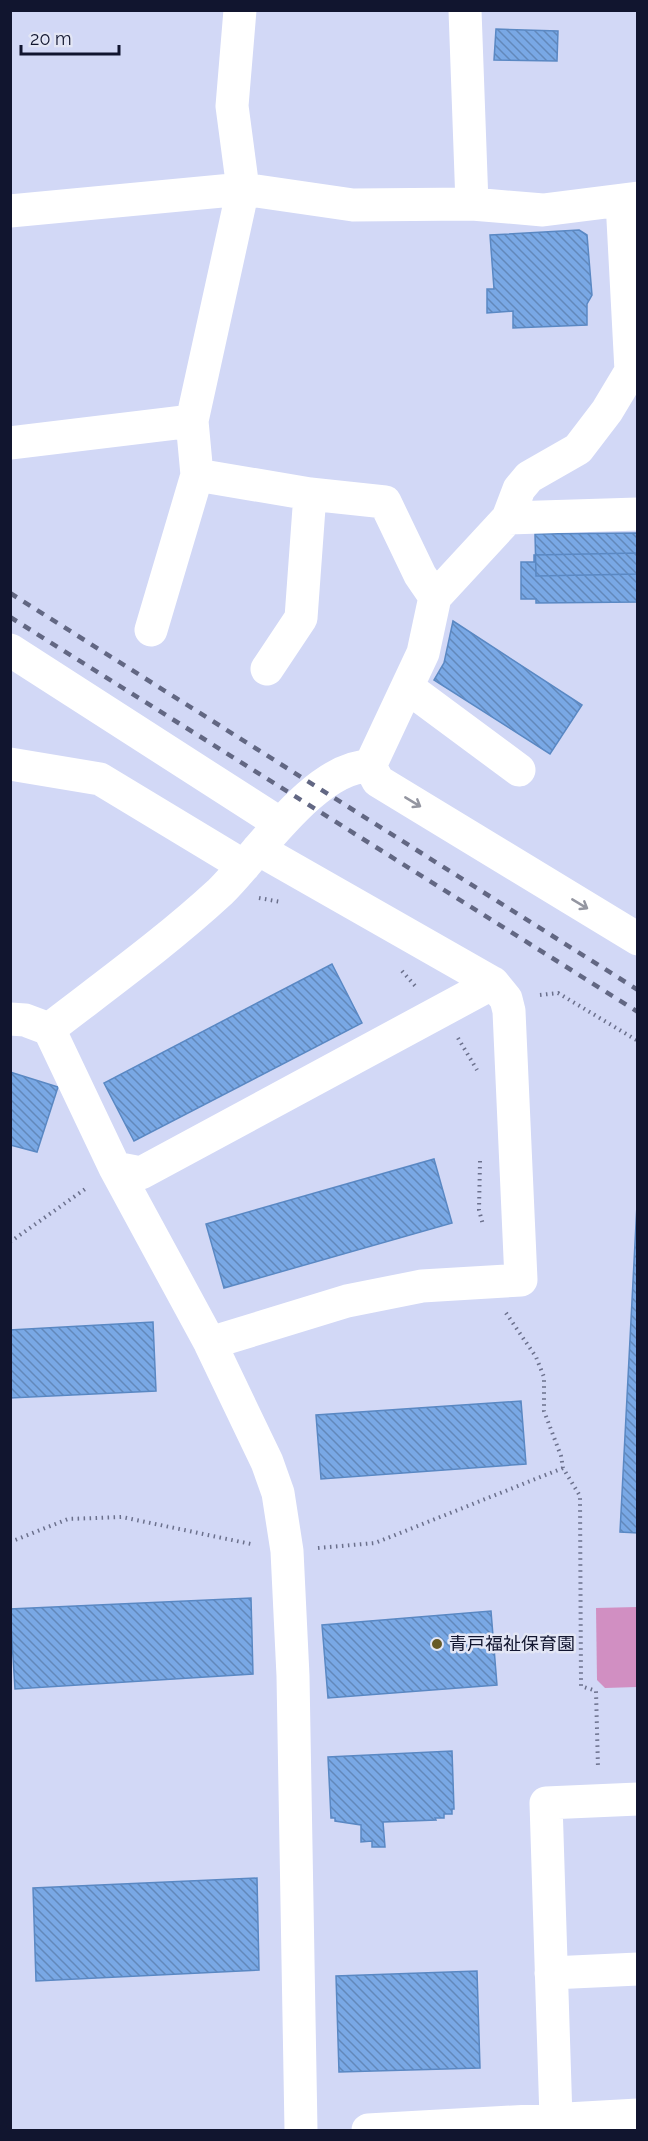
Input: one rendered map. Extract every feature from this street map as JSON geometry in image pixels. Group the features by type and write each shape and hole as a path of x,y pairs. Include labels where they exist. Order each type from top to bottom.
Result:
{"street":[{"path":"151,630 197,475 192,421 243,189 232,106 240,10"},
{"path":"465,10 472,204"},
{"path":"10,211 243,189 353,205 472,204 543,210 630,199 631,371 607,411 578,449 529,477 519,489 508,518 435,597 423,653 370,766"},
{"path":"10,443 192,421"},
{"path":"197,475 310,494 385,502 420,575 435,597"},
{"path":"267,669 301,618 310,494"},
{"path":"508,518 638,514"},
{"path":"10,650 279,823"},
{"path":"407,687 519,770"},
{"path":"10,764 100,778 499,991 510,1011 521,1280 422,1286 347,1301 210,1344"},
{"path":"49,1029 219,892 279,823 338,774 357,766 370,766"},
{"path":"370,766 378,781 638,939"},
{"path":"115,1168 141,1173 499,991"},
{"path":"10,1018 25,1020 49,1029 115,1168 210,1344 267,1462 278,1493 287,1551 293,1676 301,2130"},
{"path":"556,2119 546,1803 638,1798"},
{"path":"551,1973 638,1969"},
{"path":"368,2130 502,2126 556,2119 638,2115"}],"path":[{"path":"499,991 558,993 638,1041"},
{"path":"10,1242 115,1168"}],"shaded area":[{"path":"637,1607 637,1687 605,1688 597,1680 596,1608"}],"building":[{"path":"496,29 558,31 557,61 494,60"},
{"path":"579,230 587,235 592,295 587,304 587,325 513,328 513,311 487,313 487,289 494,289 490,235"},
{"path":"638,533 638,574 536,576 535,534"},
{"path":"638,553 638,602 536,603 536,599 521,599 521,562 534,562 534,555"},
{"path":"453,621 582,705 550,754 434,680 444,663"},
{"path":"332,964 362,1023 134,1141 104,1083"},
{"path":"10,1072 58,1087 37,1152 10,1145"},
{"path":"434,1159 452,1223 224,1288 206,1224"},
{"path":"638,1185 638,1533 620,1532"},
{"path":"153,1322 156,1391 10,1398 10,1330"},
{"path":"521,1401 526,1464 321,1479 316,1415"},
{"path":"251,1598 253,1674 15,1689 10,1609"},
{"path":"491,1611 497,1685 328,1698 322,1625"},
{"path":"452,1751 454,1809 452,1809 452,1814 444,1814 444,1818 435,1818 436,1820 383,1822 385,1847 372,1847 372,1841 361,1842 361,1825 335,1821 335,1818 331,1818 328,1757"},
{"path":"257,1878 259,1970 36,1981 33,1888"},
{"path":"477,1971 480,2068 339,2072 336,1976"}],"railway":[{"path":"10,593 638,990"},
{"path":"10,617 638,1012"}],"place":[{"name":"青戸福祉保育園","path":"437,1644"}]}
